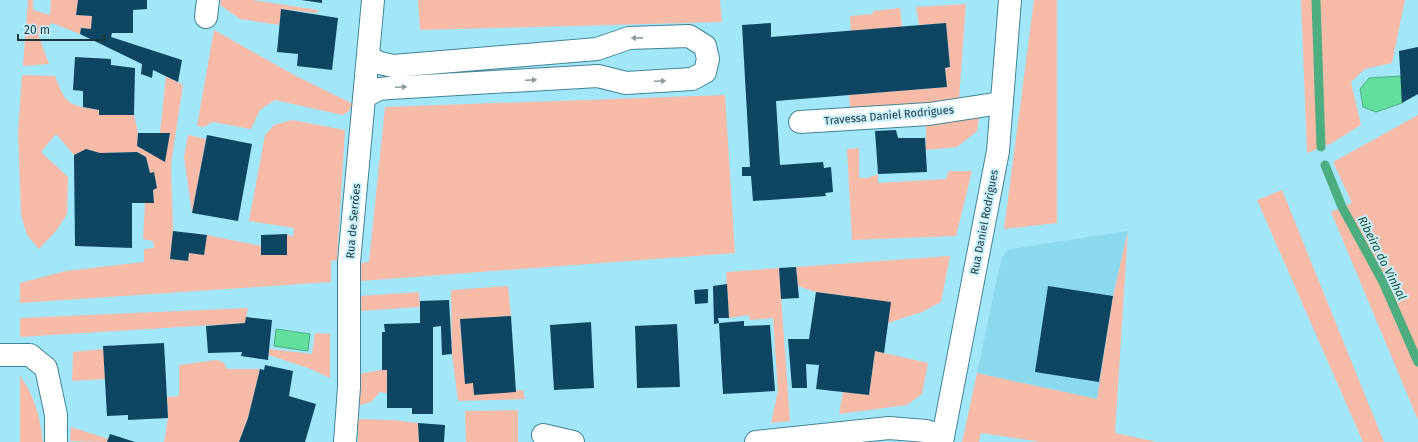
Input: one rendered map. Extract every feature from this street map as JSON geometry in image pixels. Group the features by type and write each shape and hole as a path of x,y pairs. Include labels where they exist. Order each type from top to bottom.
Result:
{"street":[{"name":"Rua de Serrões","path":"345,442 348,387 349,262 373,0"},
{"name":"Rua Daniel Rodrigues","path":"942,439 998,151 1010,0"},
{"path":"364,97 379,89 390,88 598,76 626,83 692,79 705,72 708,59 705,46 689,36 629,38 597,49 393,66 380,64 368,57"},
{"name":"Travessa Daniel Rodrigues","path":"800,122 929,114 1001,103"},
{"path":"0,355 30,355 46,368 56,415 56,442"},
{"path":"756,442 889,428 926,431 942,439"},
{"path":"543,435 573,442"}],"shaded area":[{"path":"28,0 33,0 33,10 50,15 51,0 78,0 76,15 92,16 91,29 81,28 80,34 52,23 38,34 49,64 23,66"},
{"path":"221,0 253,0 318,10 317,13 282,9 279,25 240,19 220,5"},
{"path":"418,0 720,0 722,22 420,30"},
{"path":"1034,0 1057,0 1057,223 1004,229"},
{"path":"1301,0 1405,0 1392,63 1365,69 1351,82 1361,125 1332,143 1307,153"},
{"path":"966,4 959,99 948,102 850,109 849,95 947,87 945,68 950,67 946,23 919,25 916,7"},
{"path":"900,8 902,27 851,31 850,16 873,14 873,11"},
{"path":"214,30 296,76 353,104 348,112 342,115 275,100 260,110 251,129 213,122 204,127 197,126"},
{"path":"22,75 55,76 62,93 70,102 81,107 99,110 99,115 134,115 138,133 137,146 165,161 160,133 166,76 183,85 171,165 173,231 170,259 188,261 189,253 204,254 207,235 261,246 261,255 287,255 287,234 293,237 294,228 249,221 265,135 274,125 292,120 345,130 337,260 331,261 331,282 20,303 20,283 66,271 144,262 144,249 154,248 153,241 143,239 145,203 154,203 153,190 157,188 154,173 150,173 146,157 137,152 100,153 86,149 74,155 56,134 41,152 68,177 67,214 56,231 39,249 27,235 21,215 18,132"},
{"path":"1401,76 1402,103 1376,112 1363,107 1360,89 1369,78"},
{"path":"725,95 735,253 361,281 361,263 369,262 385,107"},
{"path":"1418,115 1418,420 1331,212 1352,203 1333,162"},
{"path":"979,118 977,131 957,147 926,150 926,125"},
{"path":"188,135 206,139 192,213 184,157"},
{"path":"859,148 859,178 868,178 878,174 878,183 946,179 949,171 972,171 956,236 852,240 847,149"},
{"path":"1282,190 1384,442 1363,442 1257,200"},
{"path":"1128,231 1113,296 1097,399 977,373 1002,257 1006,252 1010,249"},
{"path":"1128,231 1115,433 1157,442 1041,442 981,433 979,442 962,442 977,373 1097,399 1113,296"},
{"path":"950,256 941,302 922,312 888,323 890,302 816,292 798,286 796,267"},
{"path":"779,268 790,421 771,423 778,391 773,318 750,320 749,315 729,318 726,272"},
{"path":"508,286 511,316 460,320 465,383 473,383 475,395 523,390 525,399 458,401 452,354 451,290"},
{"path":"419,292 420,307 360,311 360,296"},
{"path":"248,308 245,323 20,337 20,318"},
{"path":"276,329 310,334 308,351 274,346"},
{"path":"315,333 330,334 330,378 308,368 269,355 269,349 312,354"},
{"path":"104,349 105,379 72,381 73,352"},
{"path":"875,351 928,363 922,394 907,405 839,414 843,392 869,395"},
{"path":"217,360 224,363 227,369 260,369 248,418 239,442 164,442 168,418 167,397 179,396 179,365"},
{"path":"387,370 387,393 380,392 371,402 358,406 359,374"},
{"path":"20,376 30,391 33,399 43,442 20,442"},
{"path":"518,410 518,442 466,442 465,411"},
{"path":"358,419 393,420 418,423 419,442 358,442"},
{"path":"71,427 108,439 107,442 70,441"}],"building":[{"path":"78,0 147,0 147,9 133,10 133,33 112,33 111,37 182,60 178,82 153,70 152,78 141,74 142,64 80,34 81,28 91,29 92,16 76,15"},
{"path":"301,0 322,0 322,3"},
{"path":"281,9 338,18 332,70 297,66 298,54 277,52"},
{"path":"771,23 771,37 946,23 950,67 945,68 947,87 776,101 780,165 823,162 824,168 831,167 833,192 825,193 826,196 753,201 751,176 742,176 742,167 750,167 742,25"},
{"path":"1418,47 1418,94 1402,103 1399,51"},
{"path":"75,57 111,59 111,65 135,68 134,115 99,115 99,110 83,107 83,91 73,90"},
{"path":"896,130 898,138 925,138 927,172 878,174 875,131"},
{"path":"138,133 170,133 165,162 137,146"},
{"path":"207,135 252,144 238,221 192,213"},
{"path":"86,149 100,153 137,152 146,157 150,173 154,172 157,188 153,190 154,203 132,203 132,248 75,246 74,155"},
{"path":"173,231 207,235 204,255 189,253 188,261 170,259"},
{"path":"287,234 287,255 261,255 261,235"},
{"path":"796,267 799,298 781,299 779,268"},
{"path":"727,284 729,318 718,318 719,323 714,324 713,286"},
{"path":"1048,286 1113,296 1099,382 1035,372"},
{"path":"708,289 708,303 695,304 694,290"},
{"path":"816,292 891,302 884,353 875,351 869,395 816,389 819,365 806,364 807,388 792,388 788,339 809,339"},
{"path":"449,300 452,354 442,355 441,326 433,327 433,414 412,414 412,408 387,408 387,370 382,370 382,332 385,332 384,324 420,323 420,301"},
{"path":"511,316 516,392 474,395 473,383 465,384 460,319"},
{"path":"246,317 272,320 268,360 241,356 242,352 208,353 206,326 245,323"},
{"path":"744,321 744,326 770,325 775,391 723,394 719,323"},
{"path":"591,322 594,388 554,390 550,325"},
{"path":"677,324 680,387 637,388 635,326"},
{"path":"164,343 168,418 128,420 128,415 107,416 103,346"},
{"path":"265,365 293,371 289,396 316,404 305,442 239,442 248,418 260,369 264,370"},
{"path":"418,423 445,425 444,442 419,442"},
{"path":"110,434 135,442 107,442"}],"waterway":[{"name":"Ribeira do Vinhal","path":"1316,0 1321,147"},
{"name":"Ribeira do Vinhal","path":"1325,165 1342,207 1383,282 1418,362"}]}
